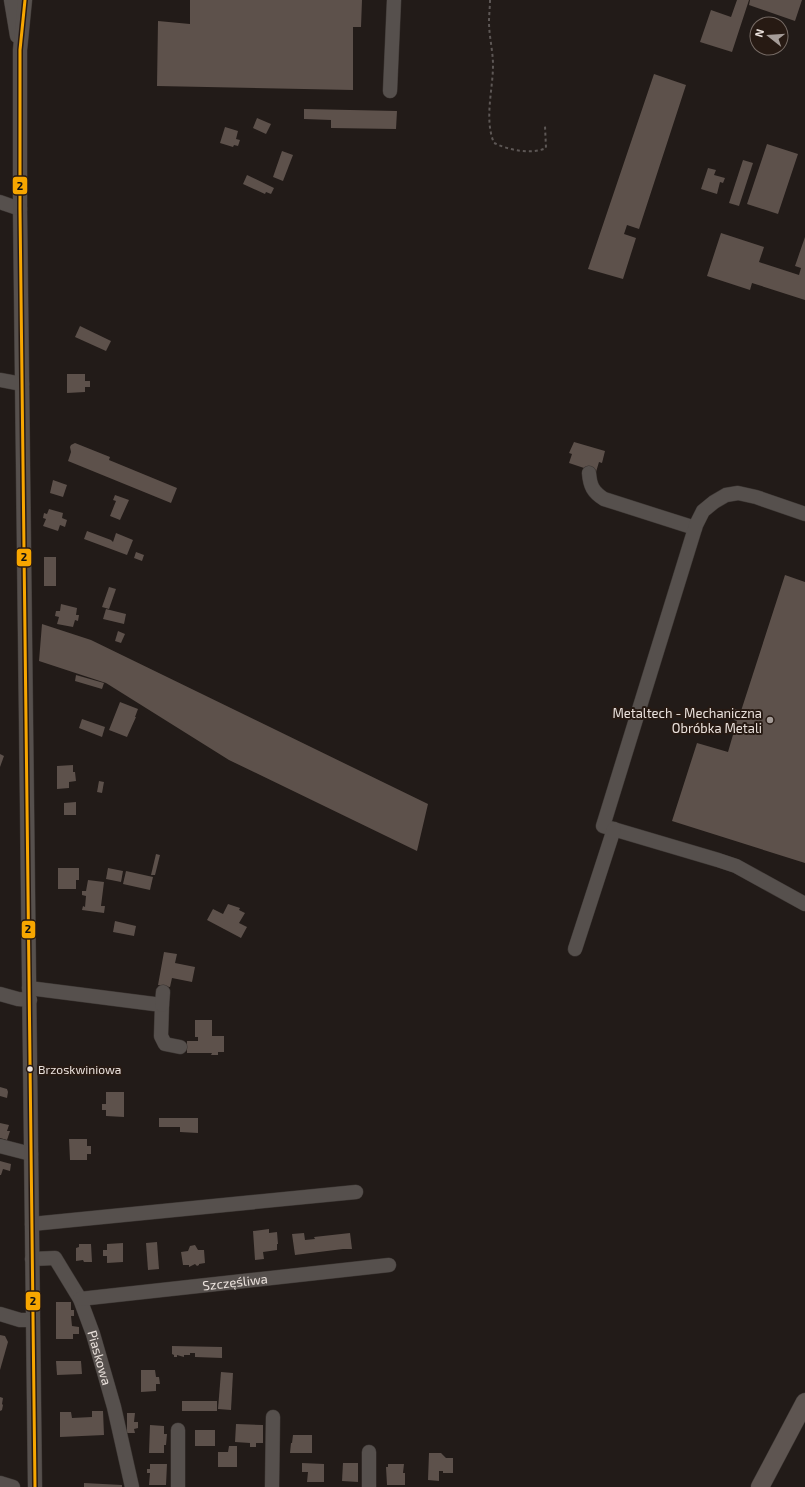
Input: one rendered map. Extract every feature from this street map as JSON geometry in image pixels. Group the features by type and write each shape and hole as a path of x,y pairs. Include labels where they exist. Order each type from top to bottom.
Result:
{"main road":[{"path":"760,1487 805,1402"}],"street":[{"path":"12,0 13,15 20,50"},
{"path":"25,0 20,50 20,209 35,1487"},
{"path":"390,91 394,0"},
{"path":"0,202 20,209"},
{"path":"0,380 22,384"},
{"path":"589,473 590,486 604,499 695,528"},
{"path":"805,514 756,497 738,493 726,495 703,510 695,528 603,826 736,866 805,904"},
{"path":"575,949 614,829"},
{"path":"0,994 18,999 29,994 162,998 161,1036 165,1044 180,1047"},
{"path":"0,1146 31,1154"},
{"path":"32,1224 356,1192"},
{"name":"Piaskowa","path":"32,1259 55,1258 80,1299 93,1334 114,1407 132,1487"},
{"name":"Szczęśliwa","path":"80,1299 389,1265"},
{"path":"0,1314 20,1320 32,1320"},
{"path":"272,1487 273,1417"},
{"path":"178,1430 178,1487"},
{"path":"369,1452 369,1487"},
{"path":"0,1483 13,1487"}],"path":[{"path":"490,0 489,22 493,51 493,87 489,115 494,142 516,150 540,151 546,148 545,126"}],"building":[{"path":"190,0 362,0 361,27 353,27 353,90 157,86 158,21 190,24"},
{"path":"737,0 749,0 732,52 700,42 711,10 731,17"},
{"path":"750,0 802,0 795,21 789,19 789,16 781,16 749,5"},
{"path":"654,74 686,85 639,229 627,225 624,234 636,238 623,279 588,269"},
{"path":"304,109 397,111 396,129 331,128 331,120 304,119"},
{"path":"257,118 271,124 266,134 253,128"},
{"path":"225,127 238,131 236,139 240,140 238,146 234,145 233,147 220,143"},
{"path":"767,144 798,154 778,214 747,204"},
{"path":"282,151 293,155 283,181 273,177"},
{"path":"743,160 753,163 739,206 729,203"},
{"path":"708,168 716,170 714,175 725,178 723,183 720,182 717,194 701,189"},
{"path":"247,175 274,188 271,194 266,192 265,194 243,184"},
{"path":"721,233 764,247 759,262 799,275 801,268 795,266 805,237 805,300 752,283 750,290 707,276"},
{"path":"80,326 111,341 106,351 75,337"},
{"path":"67,374 85,374 85,381 90,381 90,387 85,387 85,392 67,393"},
{"path":"574,442 605,451 602,463 599,462 596,472 569,463 572,454 569,453"},
{"path":"75,443 110,457 109,460 177,488 171,503 68,461 71,452 70,447"},
{"path":"53,480 67,485 63,497 50,493"},
{"path":"115,495 129,500 120,520 110,516 116,501 113,500"},
{"path":"49,509 63,513 62,518 67,520 65,527 60,525 58,531 43,526 46,519 43,518 44,513 47,514"},
{"path":"87,531 113,542 116,533 133,540 127,555 84,539"},
{"path":"136,552 144,555 142,561 134,558"},
{"path":"44,557 56,557 56,586 44,586"},
{"name":"Metaltech - Mechaniczna Obróbka Metali","path":"785,575 805,582 805,863 672,821 697,743 728,752 737,721 731,719 735,709 741,711"},
{"path":"109,587 116,589 109,609 102,607"},
{"path":"61,604 77,608 76,615 79,615 78,621 75,620 73,627 57,624 59,617 55,616 56,611 60,611"},
{"path":"106,609 126,614 124,624 103,619"},
{"path":"42,624 91,640 428,804 417,851 229,760 106,683 39,661"},
{"path":"118,631 125,634 121,643 115,641"},
{"path":"76,675 104,683 102,689 75,681"},
{"path":"120,702 138,709 127,737 109,730"},
{"path":"82,719 105,727 102,737 79,728"},
{"path":"0,754 4,756 0,767"},
{"path":"73,765 73,772 75,772 76,781 69,782 69,788 57,789 57,766"},
{"path":"99,781 104,782 102,793 97,792"},
{"path":"76,802 76,815 64,815 64,803"},
{"path":"156,854 160,855 155,875 151,875"},
{"path":"58,868 79,868 79,880 76,880 76,889 58,889"},
{"path":"108,868 123,871 121,882 106,879"},
{"path":"126,871 153,877 150,890 123,884"},
{"path":"88,880 104,882 101,906 105,906 104,913 82,910 83,906 85,907 86,896 82,895 82,891 86,891"},
{"path":"228,904 240,908 239,910 245,913 239,923 247,927 241,938 207,920 213,909 223,914"},
{"path":"115,921 136,926 134,936 113,932"},
{"path":"164,952 177,954 175,963 195,967 192,982 172,978 170,987 158,985"},
{"path":"195,1020 212,1020 212,1036 224,1036 224,1052 218,1052 218,1055 211,1055 212,1053 187,1053 187,1041 198,1041 198,1037 195,1037"},
{"path":"0,1087 7,1089 7,1098 0,1096"},
{"path":"106,1092 124,1092 124,1117 106,1116 106,1110 102,1110 102,1104 106,1104"},
{"path":"159,1118 198,1118 198,1133 180,1132 180,1127 159,1127"},
{"path":"0,1123 9,1125 7,1131 10,1131 7,1140 0,1138"},
{"path":"69,1139 87,1139 87,1146 91,1146 91,1154 87,1154 87,1160 70,1160"},
{"path":"0,1161 11,1164 10,1171 3,1169 0,1175"},
{"path":"269,1229 269,1233 277,1232 277,1250 263,1252 264,1259 255,1260 253,1231"},
{"path":"304,1233 305,1240 315,1239 314,1237 350,1233 352,1249 295,1255 292,1234"},
{"path":"157,1242 159,1269 148,1270 146,1243"},
{"path":"123,1243 123,1262 107,1263 107,1256 103,1256 103,1250 107,1250 107,1244"},
{"path":"79,1244 91,1244 92,1262 84,1262 83,1260 76,1261 76,1248 79,1247"},
{"path":"195,1245 198,1250 204,1250 205,1263 197,1266 195,1264 189,1267 189,1265 183,1265 181,1252 188,1251 190,1246"},
{"path":"56,1302 71,1302 71,1310 74,1310 74,1316 71,1316 72,1326 79,1327 79,1334 73,1334 73,1339 56,1339"},
{"path":"0,1335 5,1336 8,1342 0,1370"},
{"path":"172,1346 222,1347 222,1358 195,1357 195,1353 184,1355 184,1357 177,1355 177,1357 174,1357 172,1354"},
{"path":"56,1361 81,1361 82,1374 57,1375"},
{"path":"141,1370 155,1370 156,1377 159,1377 160,1384 156,1384 156,1391 141,1392"},
{"path":"221,1372 233,1373 231,1410 218,1409"},
{"path":"0,1397 3,1398 3,1405 2,1410 0,1411"},
{"path":"182,1401 217,1401 217,1411 182,1411"},
{"path":"92,1411 103,1411 104,1435 60,1437 60,1412 71,1412 72,1418 92,1417"},
{"path":"127,1413 135,1413 134,1422 138,1422 138,1428 134,1429 135,1433 127,1433"},
{"path":"236,1424 263,1425 263,1443 256,1443 256,1447 250,1447 250,1443 235,1442"},
{"path":"150,1425 164,1426 164,1434 167,1434 166,1445 164,1445 164,1453 149,1453"},
{"path":"195,1430 215,1430 215,1446 195,1446"},
{"path":"293,1435 312,1435 312,1453 290,1453"},
{"path":"229,1446 237,1446 237,1467 218,1467 218,1452 228,1452"},
{"path":"429,1453 441,1453 446,1458 453,1458 453,1473 443,1473 443,1471 439,1471 439,1481 428,1480"},
{"path":"302,1463 324,1464 324,1482 307,1482 308,1472 302,1472"},
{"path":"343,1463 358,1463 358,1482 342,1481"},
{"path":"150,1464 167,1464 166,1485 149,1485 150,1473 147,1473 147,1469 150,1469"},
{"path":"388,1464 404,1464 403,1473 405,1473 405,1485 387,1485 386,1467 388,1467"},
{"path":"84,1483 122,1485 122,1487 84,1487"}],"transit line":[{"name":"2","path":"25,0 20,50 20,209 35,1487"}],"place":[{"name":"Metaltech - Mechaniczna Obróbka Metali","path":"770,720"},
{"name":"Brzoskwiniowa","path":"30,1069"}]}
